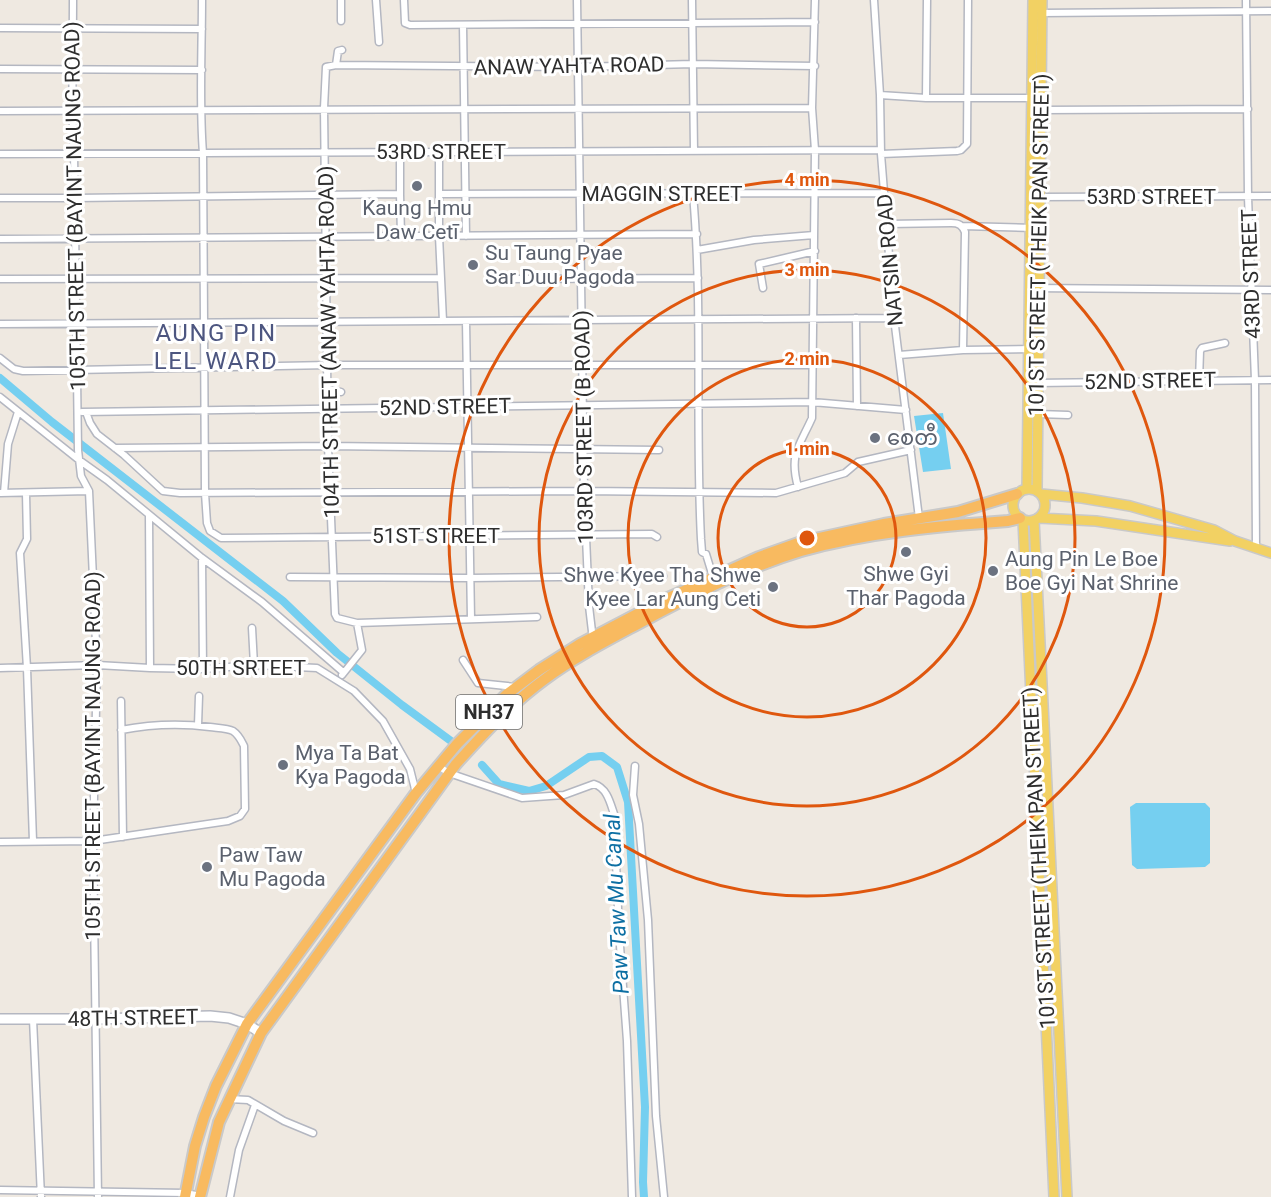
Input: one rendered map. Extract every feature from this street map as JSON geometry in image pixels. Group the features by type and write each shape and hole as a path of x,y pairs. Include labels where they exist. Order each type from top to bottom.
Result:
{"highway":[{"name":"NH37","path":"200,1197 219,1122 261,1033 449,773 491,725 527,694 628,618 713,577 801,542 958,512 1022,491"},
{"name":"NH37","path":"186,1195 204,1117 222,1073 247,1024 416,793 457,744 506,695 539,670 594,642 689,597 801,551 905,530 1022,519"},
{"path":"222,1073 237,1082"},
{"path":"193,1158 209,1162"}],"main road":[{"name":"101ST STREET (THEIK PAN STREET)","path":"1033,0 1038,13"},
{"name":"101ST STREET (THEIK PAN STREET)","path":"1022,491 1033,383 1036,98 1038,13 1042,0"},
{"name":"101ST STREET (THEIK PAN STREET)","path":"1035,197 1041,110 1036,98"},
{"name":"101ST STREET (THEIK PAN STREET)","path":"1033,383 1038,414 1039,492"},
{"path":"1235,541 1096,521 1022,519 1013,507 1022,491 1130,506 1214,530 1235,541 1271,553"},
{"path":"1037,519 1043,514 1046,504 1039,492"},
{"name":"101ST STREET (THEIK PAN STREET)","path":"1022,519 1054,1197"},
{"name":"101ST STREET (THEIK PAN STREET)","path":"1037,519 1067,1197"},
{"name":"48TH STREET","path":"0,1019 210,1016 229,1018 247,1024 261,1033"}],"street":[{"name":"105TH STREET (BAYINT NAUNG ROAD)","path":"73,0 74,69 71,111 74,153 77,368 82,412 78,423 78,450 81,476 89,491 97,665 93,841 98,1195"},
{"path":"201,0 200,111 203,153 205,493"},
{"path":"341,0 341,21"},
{"path":"376,0 379,42"},
{"path":"404,0 406,24 815,22"},
{"name":"103RD STREET (B ROAD)","path":"577,0 585,536 594,642"},
{"path":"692,0 694,151"},
{"path":"798,487 793,469 801,440 812,418 814,365 815,150 812,108 815,66 815,0"},
{"name":"NATSIN ROAD","path":"874,0 881,152 894,318 919,518"},
{"path":"926,98 927,0"},
{"path":"967,98 968,0"},
{"name":"43RD STREET","path":"1246,0 1256,549"},
{"path":"1038,13 1271,11"},
{"path":"463,25 466,236"},
{"path":"0,28 202,29"},
{"path":"336,65 338,51 342,50"},
{"name":"ANAW YAHTA ROAD","path":"325,70 328,66 336,65 578,68 693,64 815,66"},
{"path":"0,69 202,69"},
{"name":"104TH STREET (ANAW YAHTA ROAD)","path":"325,70 328,446 332,576 337,618 357,623"},
{"path":"880,95 926,98 1036,98"},
{"name":"53RD STREET","path":"0,154 961,150 968,139 967,98"},
{"path":"0,111 200,111 324,108 464,110 812,108"},
{"path":"1041,110 1248,109"},
{"path":"439,151 439,236 443,321"},
{"path":"400,152 401,236"},
{"path":"0,198 400,194"},
{"name":"MAGGIN STREET","path":"440,194 884,194"},
{"path":"693,194 697,234 699,492 702,552 706,554 713,577"},
{"name":"53RD STREET","path":"1035,197 1271,196"},
{"path":"888,224 958,223 962,226 1034,228"},
{"path":"962,226 965,232 963,350"},
{"path":"0,239 697,234"},
{"path":"697,250 754,240 814,235"},
{"path":"763,288 759,264 814,251"},
{"path":"0,279 440,278"},
{"path":"494,279 698,278"},
{"path":"1034,288 1271,290"},
{"path":"856,318 857,406"},
{"path":"0,324 894,318"},
{"path":"466,321 471,619"},
{"path":"1198,381 1202,348 1225,343"},
{"path":"899,355 963,350 1033,349"},
{"path":"0,358 18,370 329,365 814,365"},
{"name":"52ND STREET","path":"1033,383 1271,380"},
{"path":"329,389 341,392"},
{"path":"0,397 202,558 262,602 343,672"},
{"name":"52ND STREET","path":"82,412 812,402 906,410"},
{"path":"18,412 8,444 2,493 89,491"},
{"path":"82,412 93,429 163,491 180,493 584,491 776,493 844,473 858,462 911,450"},
{"path":"1038,414 1068,415"},
{"path":"115,448 205,449 328,446 659,450"},
{"path":"26,493 27,539 21,553 33,841"},
{"name":"51ST STREET","path":"205,493 207,523 210,531 221,538 652,534 657,537"},
{"path":"149,516 150,668"},
{"path":"202,558 203,669"},
{"path":"290,577 663,576"},
{"path":"338,680 361,653 362,646 357,623 537,617"},
{"path":"252,628 254,665"},
{"path":"463,660 478,683 517,687"},
{"name":"50TH SRTEET","path":"0,668 97,665 203,669 254,665 307,666 327,672 354,691 382,721 410,769 416,793"},
{"path":"198,725 199,696"},
{"path":"121,701 123,837"},
{"path":"0,842 93,841 123,837 228,821 240,816 245,809 244,746 240,737 232,730 198,725 151,724 121,730"},
{"path":"438,766 449,773 525,798 564,795 591,785 598,785 605,791 610,801 614,814 627,1041 632,1197"},
{"path":"635,766 633,795 639,824 648,920 656,1116 664,1197"},
{"path":"33,1019 40,1194"},
{"path":"229,1099 248,1100 284,1121 313,1133"},
{"path":"230,1197 239,1150 255,1105"},
{"path":"0,1190 40,1194 200,1197"}],"water":[{"path":"943,413 951,469 923,472 914,416"},
{"path":"1136,803 1205,803 1210,808 1210,863 1205,867 1137,869 1132,865 1130,807"}],"waterway":[{"path":"0,378 52,422 283,601 337,653 451,741"},
{"name":"Paw Taw Mu Canal","path":"482,765 499,784 529,791 546,786 589,757 602,756 617,767 628,802 645,1107 644,1197"}],"place":[{"name":"Kaung Hmu Daw Cetī","path":"417,186"},
{"name":"Su Taung Pyae Sar Duu Pagoda","path":"473,265"},
{"name":"စေတီ","path":"875,438"},
{"name":"Shwe Gyi Thar Pagoda","path":"906,552"},
{"name":"Aung Pin Le Boe Boe Gyi Nat Shrine","path":"993,571"},
{"name":"Shwe Kyee Tha Shwe Kyee Lar Aung Ceti","path":"773,587"},
{"name":"Mya Ta Bat Kya Pagoda","path":"283,765"},
{"name":"Paw Taw Mu Pagoda","path":"207,867"}],"district":[{"name":"AUNG PIN LEL WARD","path":"216,347"}]}
